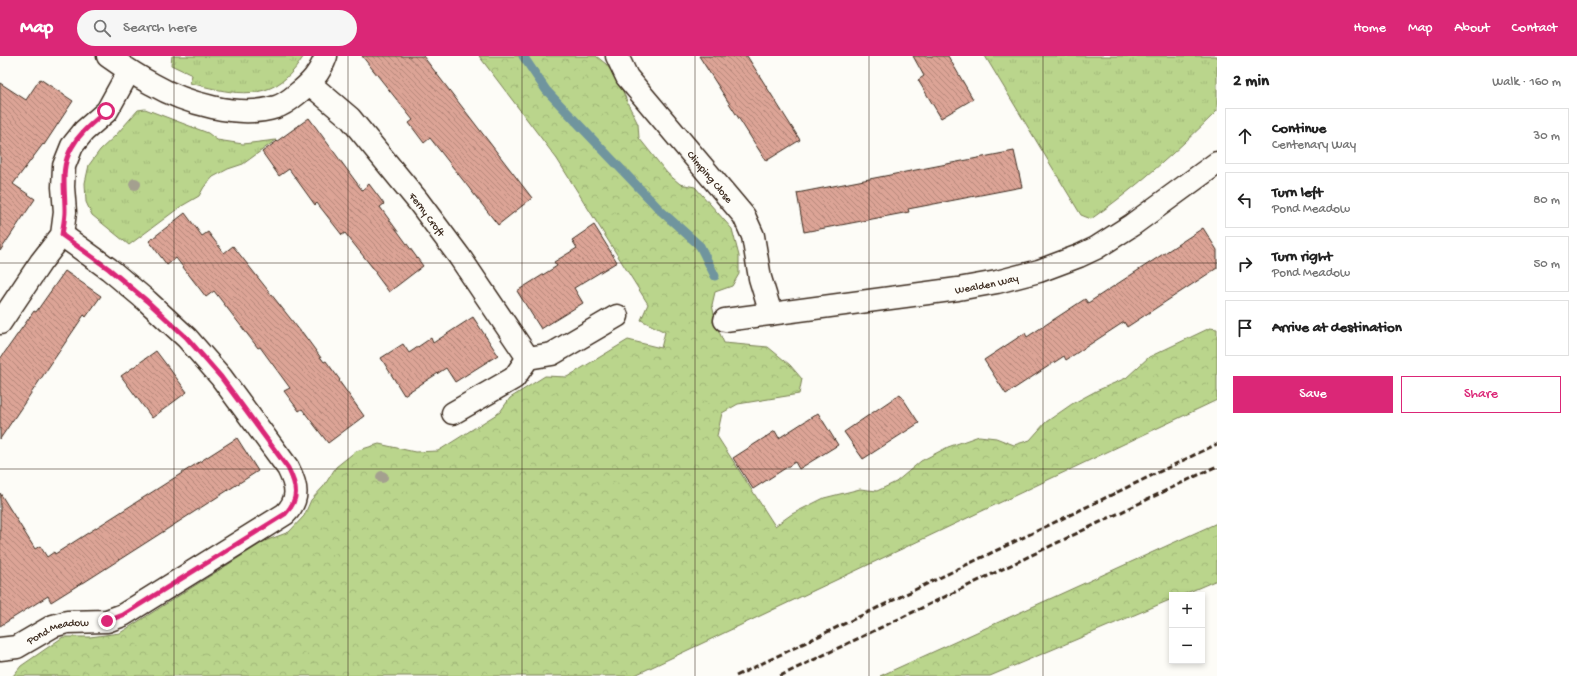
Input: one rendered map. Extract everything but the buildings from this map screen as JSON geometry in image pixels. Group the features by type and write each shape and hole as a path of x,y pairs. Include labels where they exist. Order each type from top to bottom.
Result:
{"street":[{"path":"108,56 129,71 180,97 205,105 232,110 255,110 277,107 294,97 310,84 322,69 326,56"},
{"name":"Climping Close","path":"617,56 627,77 744,216 752,236 760,278 771,314"},
{"path":"0,323 41,262 62,235 65,212 63,188 64,166 72,146 84,131 106,111 129,71"},
{"name":"Ferny Croft","path":"310,84 350,118 418,201 459,256 528,358"},
{"name":"Wealden Way","path":"725,320 958,289 997,282 1039,271 1096,248 1132,225 1217,163"},
{"name":"Pond Meadow","path":"0,649 17,647 53,626 67,622 107,621 123,615 285,514 294,505 295,491 293,479 288,468 221,377 187,338 147,301 98,261 62,235"},
{"path":"453,413 514,378 528,358 552,354 617,316"}],"green space":[{"path":"172,56 304,56 282,81 270,88 258,92 244,93 217,90 190,83 192,75 171,65"},
{"path":"479,56 596,56 606,64 619,81 638,124 639,138 667,173 680,184 695,187 732,229 739,256 739,274 732,286 715,292 712,305 717,327 724,343 768,347 790,365 802,379 799,394 738,404 722,413 717,436 775,526 792,514 824,498 860,489 877,491 896,482 921,461 948,447 979,436 996,438 1014,445 1030,440 1046,422 1072,404 1096,391 1126,378 1149,357 1210,328 1217,329 1217,400 633,676 13,676 21,666 63,637 90,637 120,633 265,541 289,532 304,516 311,500 324,486 336,467 356,451 379,444 415,452 438,451 500,412 510,398 545,376 567,377 628,340 661,348 665,332 641,320 648,304 557,159"},
{"path":"985,56 1217,56 1217,111 1156,168 1124,195 1091,219 1081,215"},
{"path":"145,109 208,133 217,140 243,144 276,140 243,164 228,169 213,177 204,187 199,196 180,207 129,245 92,215 86,202 85,183 89,165 100,150 116,135 138,110"},
{"path":"1217,523 1217,580 1189,592 1169,592 1169,600 990,676 880,676"}],"waterway":[{"path":"523,56 546,90 661,211 700,246 715,276"}],"railway":[{"path":"736,676 1217,444"},
{"path":"780,676 1217,466"}],"route":[{"path":"106,111 84,131 72,146 64,166 63,188 65,212 62,235 75,246 109,269 147,301 187,338 221,377 288,468 293,479 295,491 294,505 285,514 123,615 107,621"}]}
